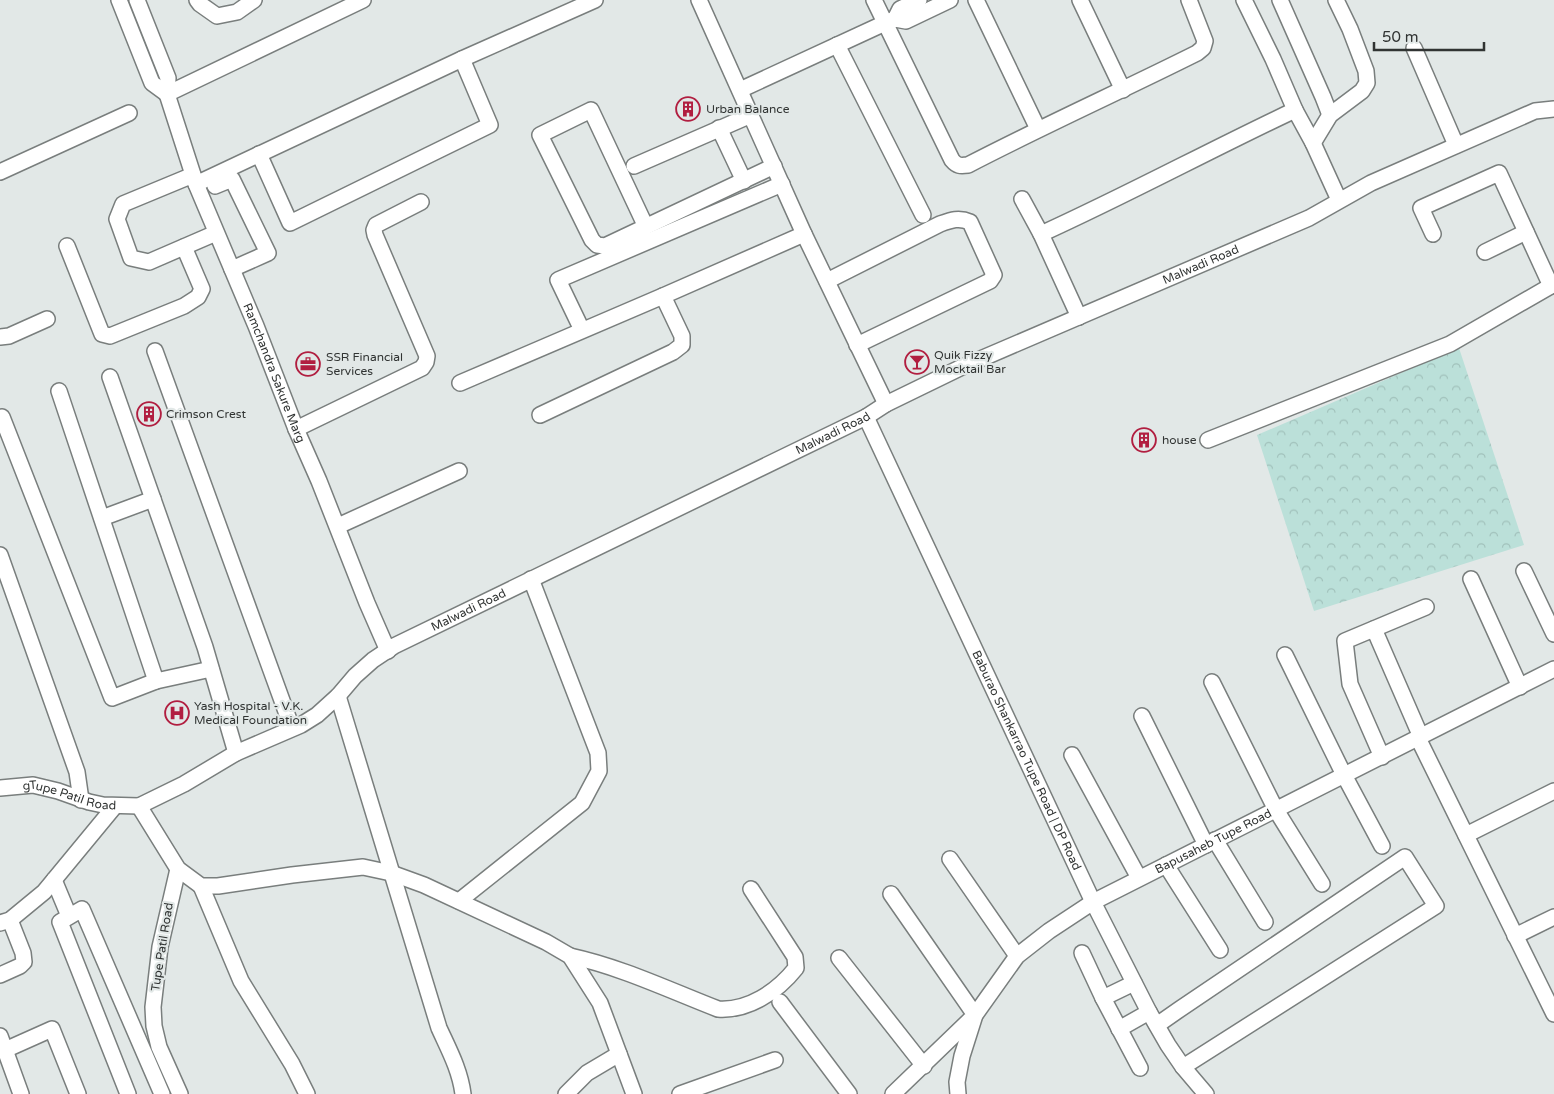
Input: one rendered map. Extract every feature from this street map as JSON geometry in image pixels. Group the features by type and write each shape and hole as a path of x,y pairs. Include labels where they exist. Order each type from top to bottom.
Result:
{"street":[{"name":"Ramchandra Sakure Marg","path":"119,0 152,82 167,94"},
{"path":"196,0 217,16 237,12 254,0"},
{"path":"167,94 363,0"},
{"path":"196,184 595,0"},
{"path":"699,0 804,234 886,404"},
{"path":"874,0 890,21 952,160 960,166 968,165 1038,129 1123,90 1204,48 1205,41 1189,0"},
{"path":"890,21 900,9 919,0"},
{"path":"740,90 890,21 906,21 950,0"},
{"path":"976,0 1038,129"},
{"path":"1080,0 1123,90"},
{"path":"1244,0 1339,200"},
{"path":"1280,0 1330,115"},
{"path":"1312,143 1330,115 1362,91 1367,83 1363,63 1336,0"},
{"name":"Ramchandra Sakure Marg","path":"138,4 168,78 167,94 196,184 296,429 338,526 367,603 388,650"},
{"path":"125,15 138,4"},
{"path":"837,45 923,214"},
{"path":"1414,48 1456,145"},
{"path":"259,154 290,223 490,125 462,60"},
{"name":"Malwadi Road","path":"139,806 184,784 236,753 317,715 338,696 355,676 388,650 866,416 886,404 962,367 1309,218 1371,183 1456,145 1535,111 1554,109"},
{"path":"646,227 591,110 540,134 592,240 597,245 605,246 646,227 744,181 774,166"},
{"path":"1041,234 1295,110"},
{"path":"0,172 129,113"},
{"path":"634,166 751,115"},
{"path":"719,128 744,181"},
{"path":"1208,440 1450,344 1552,285 1498,173 1422,208 1434,234"},
{"path":"216,233 149,262 131,258 117,219 123,204 196,184 232,179 268,253 232,269"},
{"path":"582,330 558,280 782,184"},
{"path":"1022,199 1041,234 1079,317"},
{"path":"296,429 422,368 426,362 428,356 374,230 376,226 421,202"},
{"path":"827,281 940,224 954,219 964,219 970,222 994,275 990,281 857,345"},
{"path":"1485,252 1526,232"},
{"path":"460,383 804,234"},
{"path":"66,246 102,334 110,336 184,306 198,297 202,289 184,247"},
{"path":"540,415 674,352 682,345 682,336 663,296"},
{"path":"0,337 9,336 46,319"},
{"path":"155,351 292,728"},
{"path":"110,377 205,647 236,753"},
{"path":"59,391 156,681"},
{"name":"Baburao Shankarrao Tupe Road | DP Road","path":"866,416 1092,902 1157,1026 1183,1067 1206,1094"},
{"path":"2,417 112,698 156,681 211,669"},
{"path":"338,526 459,471"},
{"path":"102,518 153,499"},
{"path":"0,555 77,772 81,800"},
{"path":"1524,570 1554,634"},
{"path":"459,901 582,803 599,771 598,753 531,579"},
{"path":"1471,579 1520,687"},
{"path":"1382,757 1350,684 1345,641 1426,607"},
{"path":"1374,629 1420,738 1554,1014"},
{"path":"1285,655 1344,775 1382,846"},
{"name":"Bapusaheb Tupe Road","path":"958,1094 957,1082 962,1056 975,1015 1017,956 1049,931 1092,902 1554,669"},
{"path":"1212,682 1276,810 1322,884"},
{"path":"338,696 439,1028 458,1072 463,1094"},
{"path":"1142,716 1211,843 1265,922"},
{"path":"1072,755 1139,878"},
{"name":"gTupe Patil Road","path":"0,788 34,785 103,805 139,806"},
{"path":"1466,835 1554,791"},
{"path":"0,975 20,966 24,962 23,953 5,922 44,892 115,806"},
{"path":"139,806 178,869 201,886 241,981 292,1064 307,1094"},
{"path":"1157,1026 1405,857 1436,906 1183,1067"},
{"path":"950,859 1017,956"},
{"path":"1166,865 1220,950"},
{"path":"201,886 218,886 362,867 391,873 459,901 546,942 570,956 617,970 718,1009 731,1010 746,1006 767,994 789,977 796,968 795,957 751,889"},
{"name":"Tupe Patil Road","path":"178,869 160,947 153,1007 154,1026 159,1048 180,1094"},
{"path":"54,880 69,916"},
{"path":"891,894 975,1015 893,1094"},
{"path":"128,1094 60,922 82,909 162,1094"},
{"path":"1515,936 1554,916"},
{"path":"1082,953 1103,998 1140,1068"},
{"path":"570,956 600,1003 634,1094"},
{"path":"839,958 924,1066"},
{"path":"1103,998 1134,983"},
{"path":"780,1002 849,1094"},
{"path":"1119,1029 1149,1012"},
{"path":"21,1094 2,1043 52,1030 78,1094"},
{"path":"566,1094 587,1073 619,1054"},
{"path":"680,1094 775,1060"}],"green space":[{"path":"1459,348 1524,545 1314,611 1257,435"}],"place":[{"name":"Urban Balance","path":"688,109"},
{"name":"Quik Fizzy Mocktail Bar","path":"917,362"},
{"name":"SSR Financial Services","path":"308,364"},
{"name":"Crimson Crest","path":"149,414"},
{"name":"house","path":"1144,440"},
{"name":"Yash Hospital - V.K. Medical Foundation","path":"177,713"}]}
